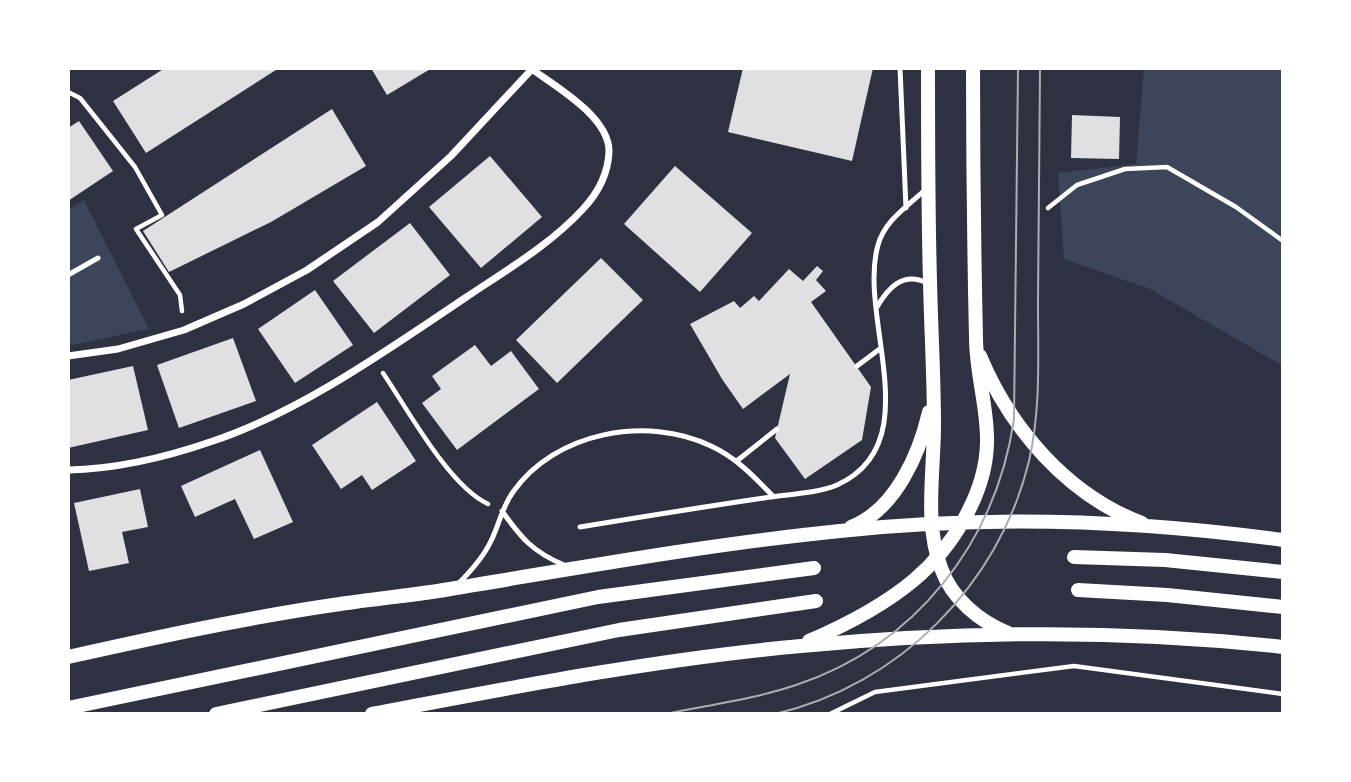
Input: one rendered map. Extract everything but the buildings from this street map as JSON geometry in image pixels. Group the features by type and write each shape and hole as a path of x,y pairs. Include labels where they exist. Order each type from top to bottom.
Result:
{"main road":[{"path":"928,68 933,380 932,524 937,556 947,581 968,608 989,624 1012,635"},
{"path":"798,646 882,603 915,579 937,556 961,523 974,500 982,476 987,447 976,345 973,68"},
{"path":"976,345 1003,402 1048,460 1102,503 1139,522 1156,527"},
{"path":"839,531 857,525 873,514 888,499 906,472 925,427 933,380"},
{"path":"68,657 256,618 339,604 454,589 569,568 839,531 961,523 1156,527 1283,540"},
{"path":"1074,557 1165,560 1283,572"},
{"path":"68,708 598,597 814,568"},
{"path":"1078,590 1167,595 1283,607"},
{"path":"216,714 619,630 816,601"},
{"path":"372,714 650,665 798,646 1012,635 1158,636 1283,647"}],"street":[{"path":"68,356 118,349 184,330 244,304 307,270 378,222 451,156 533,69 578,102 599,123 609,149 605,176 584,208 535,251 373,358 280,412 215,441 145,460 68,470"}],"lane":[{"path":"900,68 906,208"},
{"path":"580,527 836,485 857,472 871,458 880,443 885,426 875,270 878,245 894,217 928,187"},
{"path":"68,275 98,258"},
{"path":"877,307 888,290 900,281 914,279 930,285"},
{"path":"857,366 881,348"},
{"path":"738,460 778,429"},
{"path":"454,589 482,557 513,491 547,460 572,446 608,432 673,432 710,445 738,460 773,496"},
{"path":"502,511 533,549 569,568"}],"path":[{"path":"68,92 80,98 135,167 162,215 136,229 180,295 184,330"},
{"path":"1048,208 1077,185 1125,169 1167,167 1236,207 1283,241"},
{"path":"373,358 453,477 477,499 502,511"},
{"path":"830,714 875,692 1074,666 1283,694"}],"shaded area":[{"path":"1144,68 1283,68 1283,366 1150,289 1064,259 1058,173 1136,164"},
{"path":"84,200 149,329 68,346 68,210"}],"tram line":[{"path":"666,714 780,690 839,667 878,644 913,616 943,583 969,547 989,507 1004,464 1014,419 1018,68"},
{"path":"775,714 820,700 863,680 902,654 937,623 968,588 994,549 1015,506 1029,461 1037,402 1040,68"}]}
